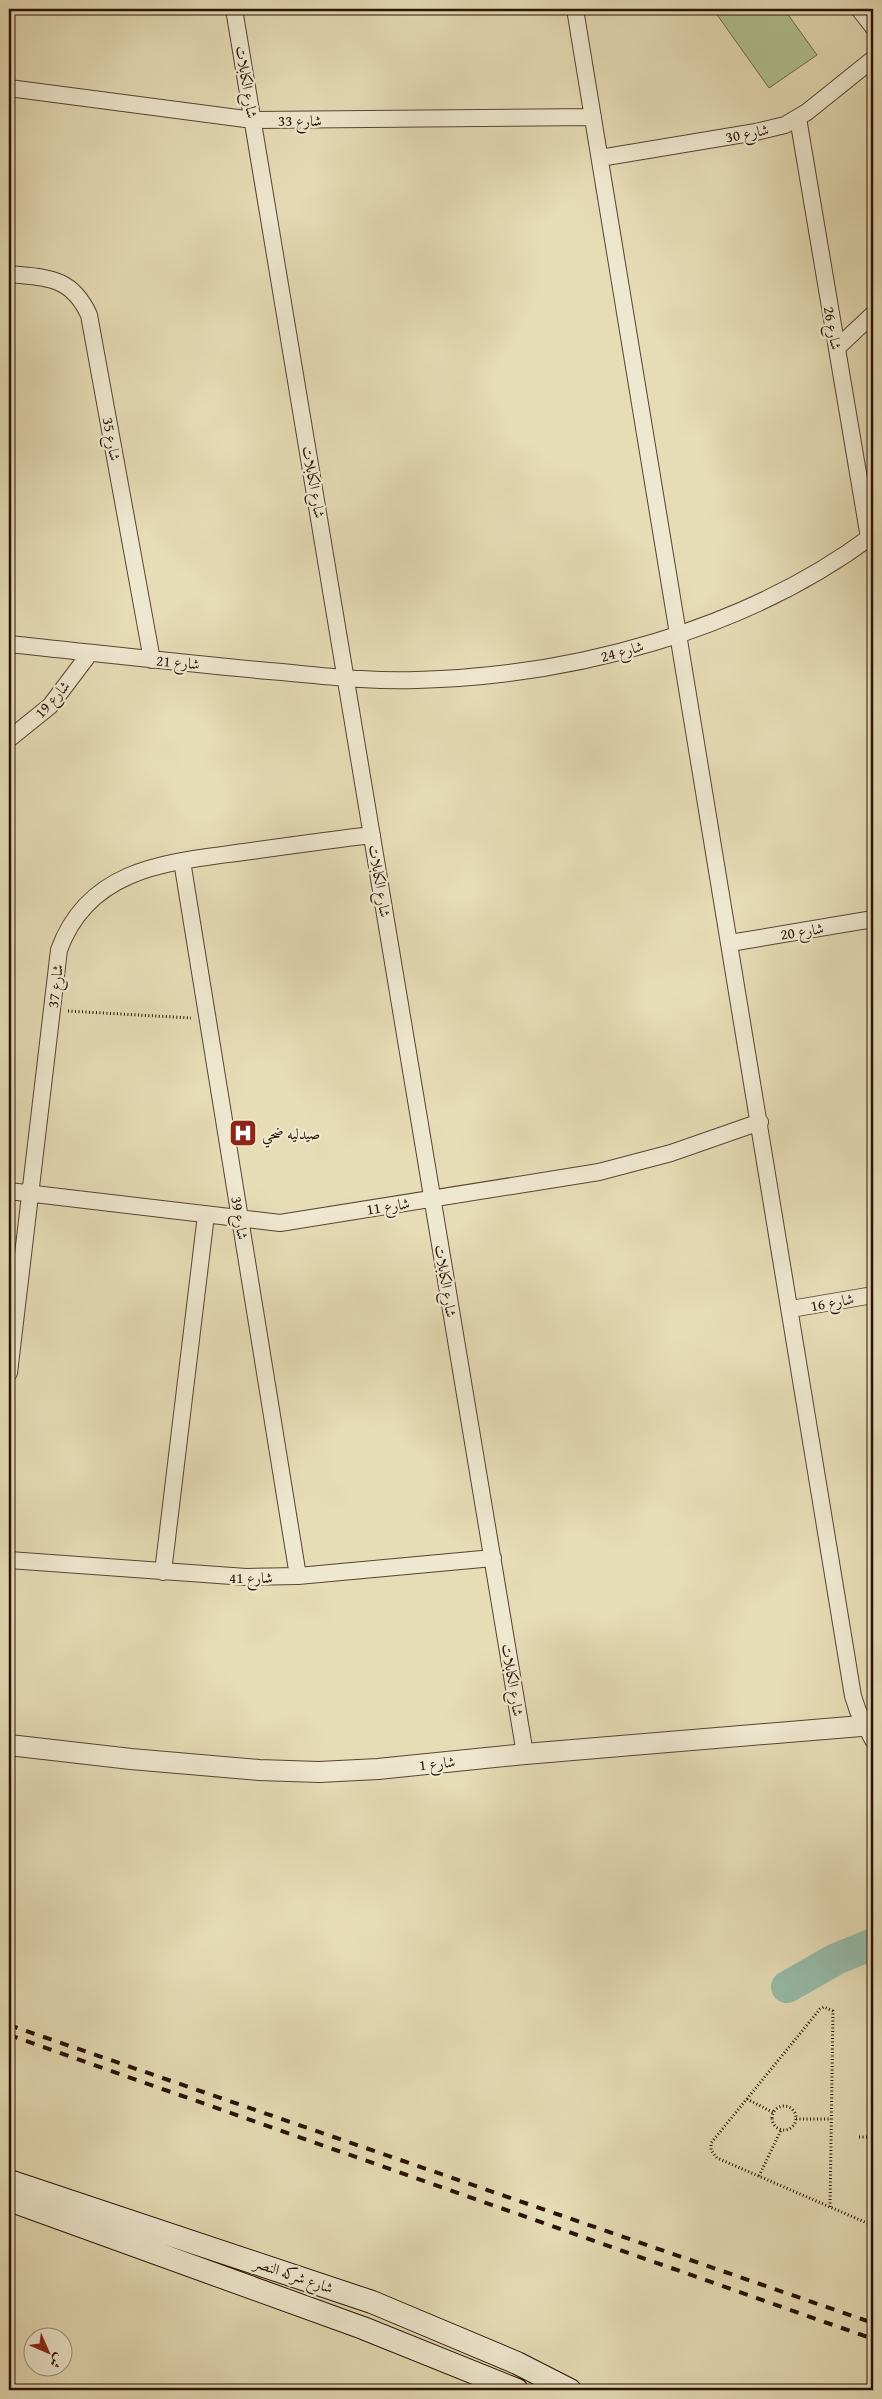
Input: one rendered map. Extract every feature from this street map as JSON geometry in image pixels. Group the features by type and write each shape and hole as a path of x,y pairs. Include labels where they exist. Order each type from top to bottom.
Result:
{"main road":[{"name":"شارع شركه النصر","path":"9,2181 372,2302 517,2363 570,2390"},
{"name":"شارع شركه النصر","path":"9,2200 363,2328 517,2390"}],"street":[{"name":"شارع الكابلات","path":"234,9 525,1754"},
{"path":"575,9 854,1696 871,1730"},
{"path":"859,9 873,27"},
{"name":"شارع 30","path":"600,158 771,129 798,118 873,59"},
{"name":"شارع 33","path":"9,88 253,120 593,117"},
{"name":"شارع 26","path":"798,118 871,536"},
{"name":"شارع 35","path":"9,274 56,280 70,288 82,300 89,315 152,660"},
{"path":"837,348 873,314"},
{"name":"شارع 24","path":"347,678 434,680 482,677 549,668 615,654 679,634 778,592 871,536"},
{"name":"شارع 21","path":"9,644 152,660 347,678"},
{"name":"شارع 19","path":"9,739 50,706 90,652"},
{"name":"شارع 37","path":"9,1372 59,950 66,930 77,913 87,902 111,885 141,871 182,861 372,835"},
{"name":"شارع 39","path":"182,861 298,1576"},
{"name":"شارع 20","path":"730,943 873,919"},
{"name":"شارع 11","path":"9,1192 280,1223 599,1172 671,1153 760,1122"},
{"path":"163,1572 206,1215"},
{"name":"شارع 16","path":"791,1309 873,1295"},
{"name":"شارع 41","path":"9,1560 246,1577 298,1576 493,1558"},
{"name":"شارع 1","path":"9,1745 131,1759 259,1770 318,1772 378,1769 525,1754 871,1730"}],"path":[{"path":"52,1010 208,1018"},
{"path":"830,2207 833,2011 827,2007 820,2009 711,2143 711,2150 717,2158 830,2207 873,2223"},
{"path":"747,2099 774,2113"},
{"path":"782,2106 788,2107 796,2114 796,2119 791,2128 781,2130 773,2123 774,2113 782,2106"},
{"path":"796,2119 831,2119"},
{"path":"760,2176 781,2130"},
{"path":"859,2137 873,2137"}],"green space":[{"path":"713,9 784,9 817,55 769,88"}],"waterway":[{"path":"787,1987 836,1959 873,1944"}],"railway":[{"path":"9,2025 873,2323"},
{"path":"9,2035 873,2339"}],"place":[{"name":"صيدليه ضحي","path":"243,1133"}]}
